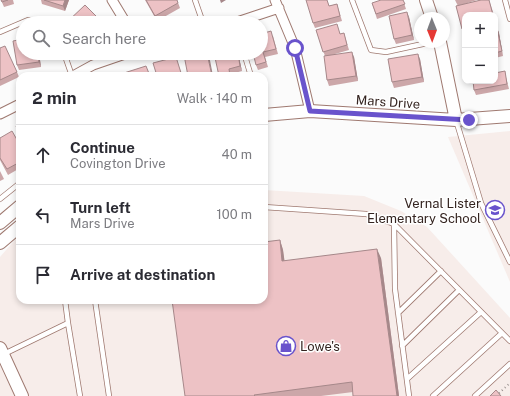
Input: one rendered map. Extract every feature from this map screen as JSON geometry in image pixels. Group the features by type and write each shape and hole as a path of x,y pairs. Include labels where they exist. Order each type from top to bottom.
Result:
{"street":[{"path":"112,0 122,16"},
{"path":"426,0 430,12"},
{"path":"250,16 277,4 295,48 310,111"},
{"path":"441,48 456,120"},
{"path":"81,72 108,60"},
{"path":"0,114 16,106"},
{"name":"Mars Drive","path":"268,115 310,111 456,120 510,116"},
{"path":"0,223 16,209"},
{"path":"0,242 16,229"},
{"path":"2,351 22,396"}],"lane":[{"path":"195,0 201,16"},
{"path":"352,0 371,50 386,52 414,46"},
{"path":"505,0 510,20"},
{"path":"0,32 16,25"},
{"path":"67,60 71,72"},
{"path":"246,60 250,72"},
{"path":"456,120 481,203 510,261"},
{"path":"0,199 16,186"},
{"path":"268,207 366,214 394,224 510,341"},
{"path":"394,224 395,289 409,396"},
{"path":"398,314 441,272"},
{"path":"402,346 459,290"},
{"path":"66,304 80,396"},
{"path":"96,304 109,396"},
{"path":"406,379 481,312"},
{"path":"2,351 68,323"},
{"path":"434,396 502,333"},
{"path":"475,396 510,364"}],"path":[{"path":"496,396 510,383"}],"shaded area":[{"name":"Vernal Lister Elementary School","path":"510,131 510,282 448,137"},
{"path":"268,190 364,196 401,211 427,227 510,318 510,396 0,396 0,257 16,239 16,304 268,304"}],"building":[{"path":"44,0 65,0 63,6"},
{"path":"146,0 177,0 178,3 155,16"},
{"path":"306,0 327,0 329,6 337,4 340,16 313,23"},
{"path":"381,0 403,0 405,4 376,14 372,3"},
{"path":"481,0 489,0 492,12 462,12 462,29 456,6"},
{"path":"85,5 96,16 73,16"},
{"path":"407,12 412,35 394,39 389,16"},
{"path":"337,24 340,34 344,33 347,45 323,52 316,30"},
{"path":"271,31 276,49 268,51 268,32"},
{"path":"498,33 502,51 498,52"},
{"path":"16,40 16,59 13,41"},
{"path":"5,46 17,72 0,80 0,48"},
{"path":"352,52 356,76 327,80 324,56"},
{"path":"418,54 422,77 392,82 388,59"},
{"path":"16,60 39,60 39,62 17,65"},
{"path":"164,60 177,60 181,72 156,72 153,63"},
{"path":"185,60 209,60 211,72 187,72"},
{"path":"216,60 239,60 240,66 229,69 229,72 218,72"},
{"path":"255,60 265,60 266,62 256,65"},
{"path":"146,66 148,72 127,72"},
{"path":"505,71 507,84 474,90 473,84 498,84 498,72"},
{"path":"12,131 16,138 16,164 7,169 0,158 0,138"},
{"name":"Lowe's","path":"280,240 282,261 377,249 397,396 353,396 352,382 254,395 255,396 185,396 173,304 268,304 268,242"},
{"path":"496,390 501,396 490,396"}],"place":[{"name":"Vernal Lister Elementary School","path":"495,210"},
{"name":"Lowe's","path":"286,346"}],"route":[{"path":"295,48 310,111 469,120"}]}
